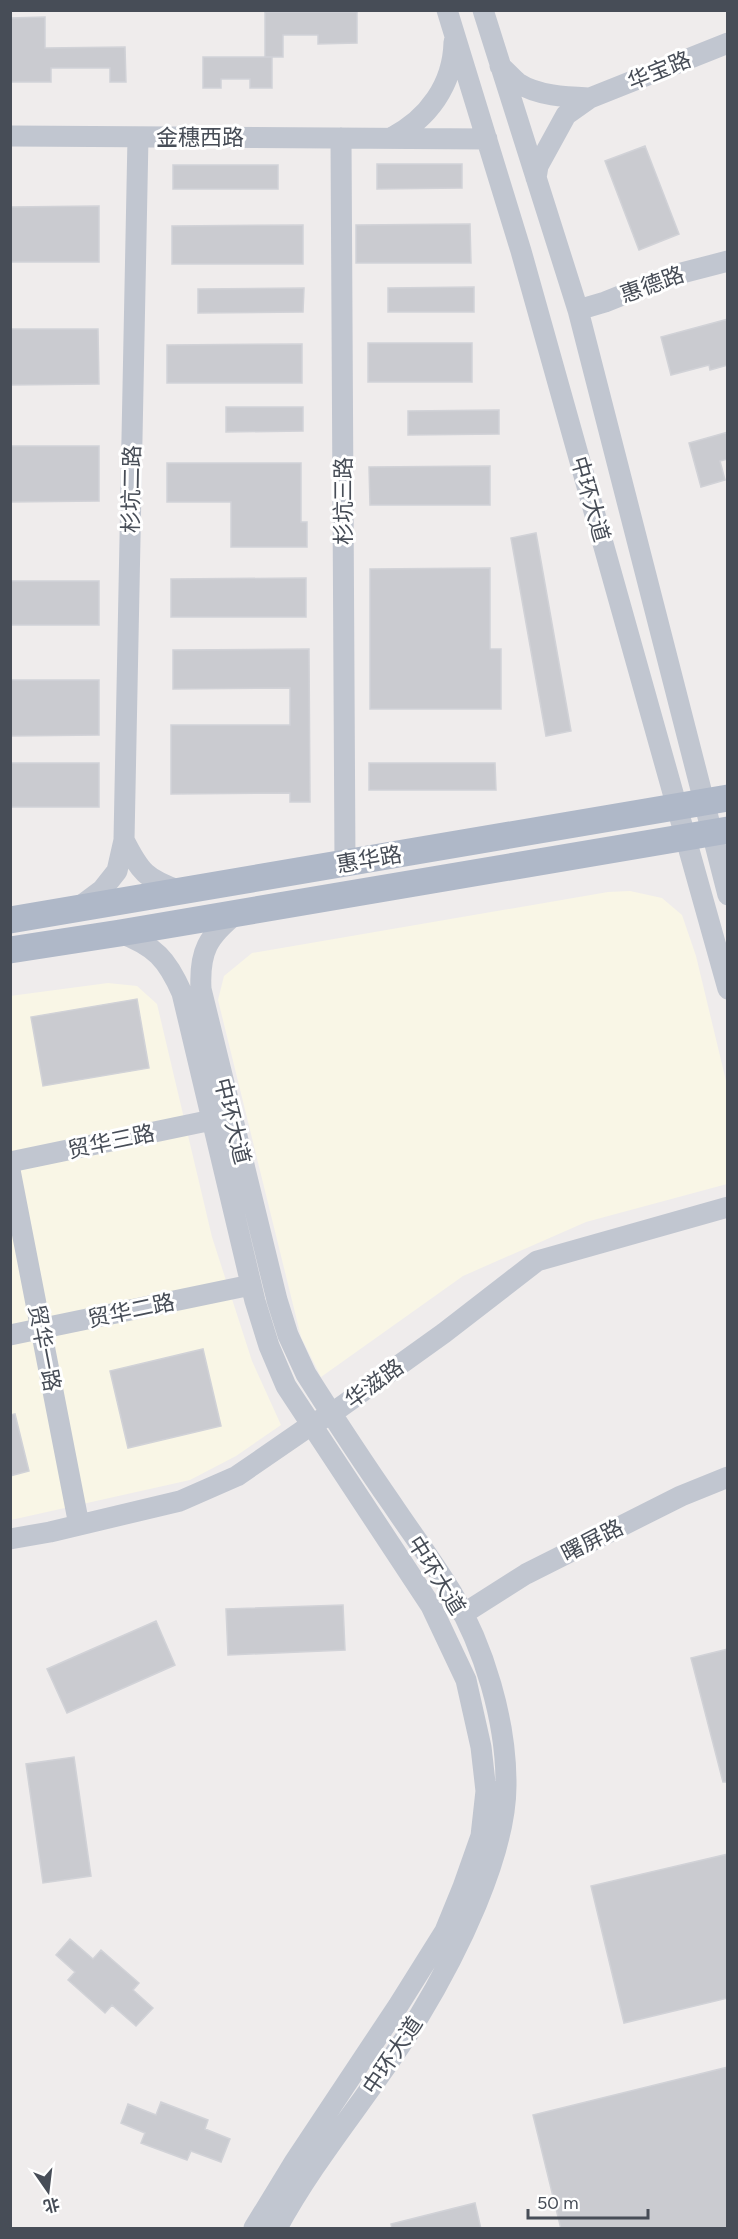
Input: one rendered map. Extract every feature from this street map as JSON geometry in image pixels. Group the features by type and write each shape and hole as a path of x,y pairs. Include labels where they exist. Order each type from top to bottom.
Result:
{"main road":[{"name":"惠华路","path":"10,920 716,801"},
{"name":"惠华路","path":"10,950 719,831"}],"street":[{"name":"中环大道","path":"447,10 525,262 728,988"},
{"name":"中环大道","path":"483,10 578,310 716,801 728,895"},
{"path":"390,138 413,125 439,96 450,72 454,33"},
{"name":"华宝路","path":"590,98 728,43"},
{"path":"500,65 519,83 536,90 557,96 590,98"},
{"path":"536,178 538,166 566,115 590,98"},
{"name":"金穗西路","path":"10,136 487,139"},
{"name":"杉坑二路","path":"78,908 102,890 117,871 124,840 138,137"},
{"name":"杉坑三路","path":"340,138 345,863"},
{"name":"惠德路","path":"578,310 605,302 670,276 728,261"},
{"path":"124,840 137,866 156,882 180,891"},
{"name":"中环大道","path":"238,913 217,929 206,948 200,969 201,989 288,1335 306,1374 331,1414 453,1594 463,1614 477,1643 490,1680 501,1734 507,1784 500,1837 476,1905 441,1977 417,2019 254,2229"},
{"name":"中环大道","path":"120,933 142,941 158,954 173,972 182,993 251,1285 273,1356 286,1386 431,1606 466,1680 481,1747 486,1791 481,1836 445,1931 303,2167 277,2229"},
{"name":"贸华三路","path":"10,1162 212,1120"},
{"name":"贸华一路","path":"10,1170 79,1525"},
{"name":"华滋路","path":"10,1539 180,1501 237,1476 311,1425 331,1414 444,1333 537,1261 728,1207"},
{"name":"贸华二路","path":"10,1335 251,1285"},
{"name":"曙屏路","path":"463,1614 526,1574 681,1496 728,1478"}],"shaded area":[{"path":"630,891 662,898 682,915 696,956 727,1085 727,1184 586,1222 463,1276 321,1377 301,1337 218,1000 224,976 252,953 608,892"},
{"path":"108,983 137,986 157,1004 212,1237 252,1361 281,1425 236,1456 190,1480 11,1520 10,996"}],"building":[{"path":"265,12 357,12 357,43 318,44 318,35 283,35 283,57 265,57"},
{"path":"45,17 45,48 125,47 126,82 110,82 110,68 51,68 51,82 10,82 10,18"},
{"path":"203,57 272,57 272,88 250,88 250,79 221,79 221,88 203,88"},
{"path":"645,146 679,234 639,250 605,161"},
{"path":"377,164 462,164 462,188 377,189"},
{"path":"173,165 278,165 278,189 173,189"},
{"path":"99,206 99,262 10,262 10,207"},
{"path":"470,224 471,263 356,263 356,225"},
{"path":"303,225 303,264 172,264 172,226"},
{"path":"474,287 474,312 388,312 388,288"},
{"path":"304,288 303,312 198,313 198,289"},
{"path":"728,319 728,365 710,370 709,365 671,375 661,337"},
{"path":"10,329 98,329 99,384 10,385"},
{"path":"368,343 472,343 472,382 368,382"},
{"path":"302,344 302,383 167,383 167,345"},
{"path":"226,407 303,407 303,431 226,432"},
{"path":"499,410 499,434 408,435 408,411"},
{"path":"728,432 728,459 720,461 725,480 701,487 689,443"},
{"path":"10,446 99,446 99,501 10,502"},
{"path":"167,463 301,463 301,522 307,522 307,547 231,547 231,502 167,502"},
{"path":"490,466 490,505 370,505 369,467"},
{"path":"536,533 571,731 546,736 511,538"},
{"path":"490,568 490,649 501,649 501,709 370,709 370,569"},
{"path":"306,578 306,617 171,617 171,579"},
{"path":"10,581 99,581 99,625 10,625"},
{"path":"309,649 310,802 290,802 290,793 171,794 171,725 290,725 290,688 173,689 173,650"},
{"path":"10,680 99,680 99,735 10,736"},
{"path":"10,763 99,763 99,807 10,807"},
{"path":"369,763 495,763 496,790 369,790"},
{"path":"137,999 149,1068 43,1086 31,1017"},
{"path":"203,1349 221,1426 128,1448 110,1371"},
{"path":"15,1414 29,1471 10,1476 10,1415"},
{"path":"343,1605 345,1650 228,1655 226,1609"},
{"path":"156,1621 175,1665 67,1713 47,1669"},
{"path":"728,1649 728,1782 723,1782 691,1658"},
{"path":"74,1757 91,1876 43,1883 26,1764"},
{"path":"728,1854 728,1998 624,2023 591,1886"},
{"path":"70,1939 93,1959 101,1950 139,1983 133,1990 153,2008 136,2026 112,2005 105,2013 68,1980 75,1972 56,1955"},
{"path":"728,2067 728,2229 561,2229 533,2115"},
{"path":"161,2102 208,2120 205,2129 230,2139 221,2162 191,2151 187,2160 141,2143 145,2133 121,2123 128,2104 156,2115"},
{"path":"475,2203 481,2229 392,2229 391,2224"}]}
